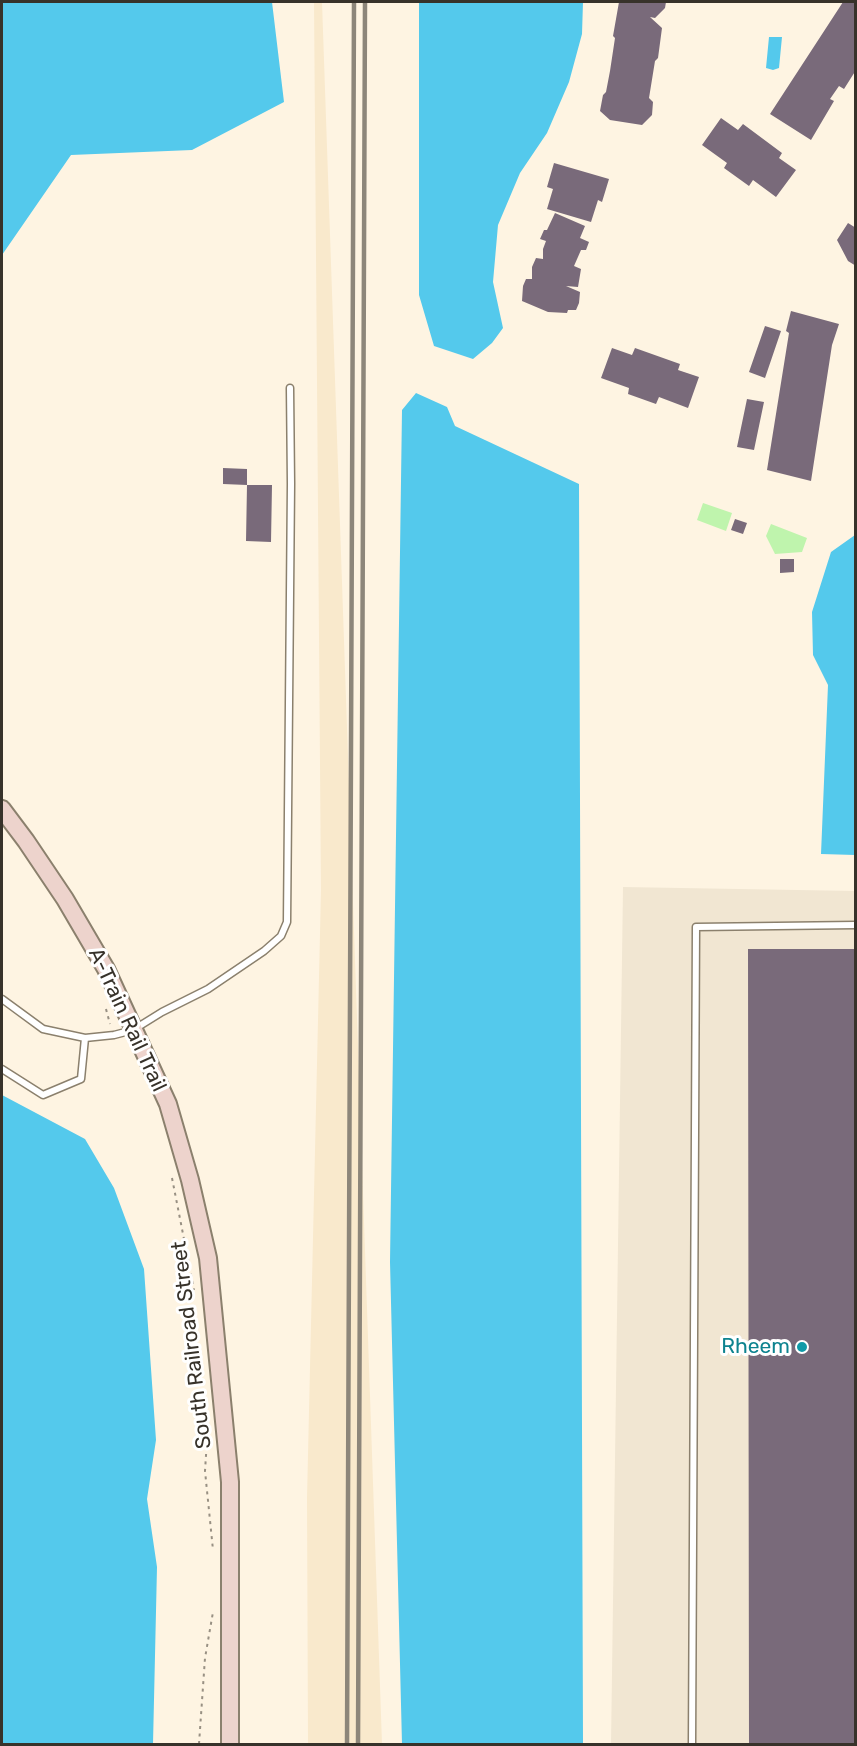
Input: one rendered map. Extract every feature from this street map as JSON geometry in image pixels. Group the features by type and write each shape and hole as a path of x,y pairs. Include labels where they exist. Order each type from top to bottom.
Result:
{"street":[{"name":"South Railroad Street","path":"2,809 26,841 106,969 168,1104 190,1180 208,1258 230,1482 230,1744"}],"lane":[{"path":"2,999 43,1029 85,1038 114,1035 133,1030 162,1012 208,989 264,951 281,936 287,922 290,388"},
{"path":"692,1744 696,927 855,925"},
{"path":"2,1069 43,1095 81,1080 85,1038"}],"path":[{"name":"A-Train Rail Trail","path":"105,1006 114,1035"},
{"path":"171,1173 194,1290"},
{"path":"208,1424 205,1471 214,1558"},
{"path":"199,1744 205,1658 215,1602"}],"shaded area":[{"path":"314,2 322,2 382,1744 308,1744 307,1498 321,890"},
{"path":"623,887 855,891 855,1744 611,1744"}],"green space":[{"path":"703,503 732,513 726,531 697,520"},
{"path":"771,524 807,538 802,552 775,554 766,536"}],"water":[{"path":"2,2 272,2 284,102 192,150 71,155 2,255"},
{"path":"419,2 583,2 582,34 569,82 547,133 520,173 498,225 493,282 503,328 492,343 473,359 434,346 419,295"},
{"path":"769,37 782,37 779,68 773,70 766,68"},
{"path":"416,393 447,407 455,426 579,484 583,1744 402,1744 390,1262 402,410"},
{"path":"855,535 855,855 821,854 828,685 813,655 812,612 831,552"},
{"path":"2,1095 85,1139 114,1188 144,1269 156,1440 147,1499 157,1567 153,1744 2,1744"}],"building":[{"path":"619,2 666,2 665,8 655,18 650,17 662,28 649,98 653,102 652,115 642,125 610,120 600,111 610,71"},
{"path":"843,2 856,2 856,70 844,89 839,86 830,99 834,101 811,140 770,114"},
{"path":"721,118 738,130 743,124 782,153 779,158 796,170 776,197 753,180 749,186 724,168 727,163 702,145"},
{"path":"554,163 609,179 602,202 598,200 591,222 547,209 553,189 547,187"},
{"path":"555,213 585,226 580,238 589,242 586,250 581,250 574,266 581,269 578,287 566,286 580,292 576,310 568,310 567,313 548,312 522,301 523,286 526,279 532,279 532,267 536,258 543,259 546,241 540,239"},
{"path":"848,223 856,228 856,266 848,261 837,240"},
{"path":"791,311 839,324 832,345 811,481 767,470 789,333 786,331"},
{"path":"765,326 781,331 765,378 749,372"},
{"path":"612,348 632,355 635,348 680,364 678,370 699,377 688,408 659,397 656,404 628,394 629,388 601,378"},
{"path":"747,399 764,402 754,450 737,447"},
{"path":"223,468 247,469 247,485 223,484"},
{"path":"247,485 272,485 271,542 246,541"},
{"path":"735,519 747,523 743,534 731,530"},
{"path":"780,559 794,559 794,572 780,573"},
{"name":"Rheem","path":"748,949 856,949 856,1744 749,1744"}],"railway":[{"path":"347,1744 354,2"},
{"path":"358,1744 365,2"}],"place":[{"name":"Rheem","path":"802,1347"}]}
